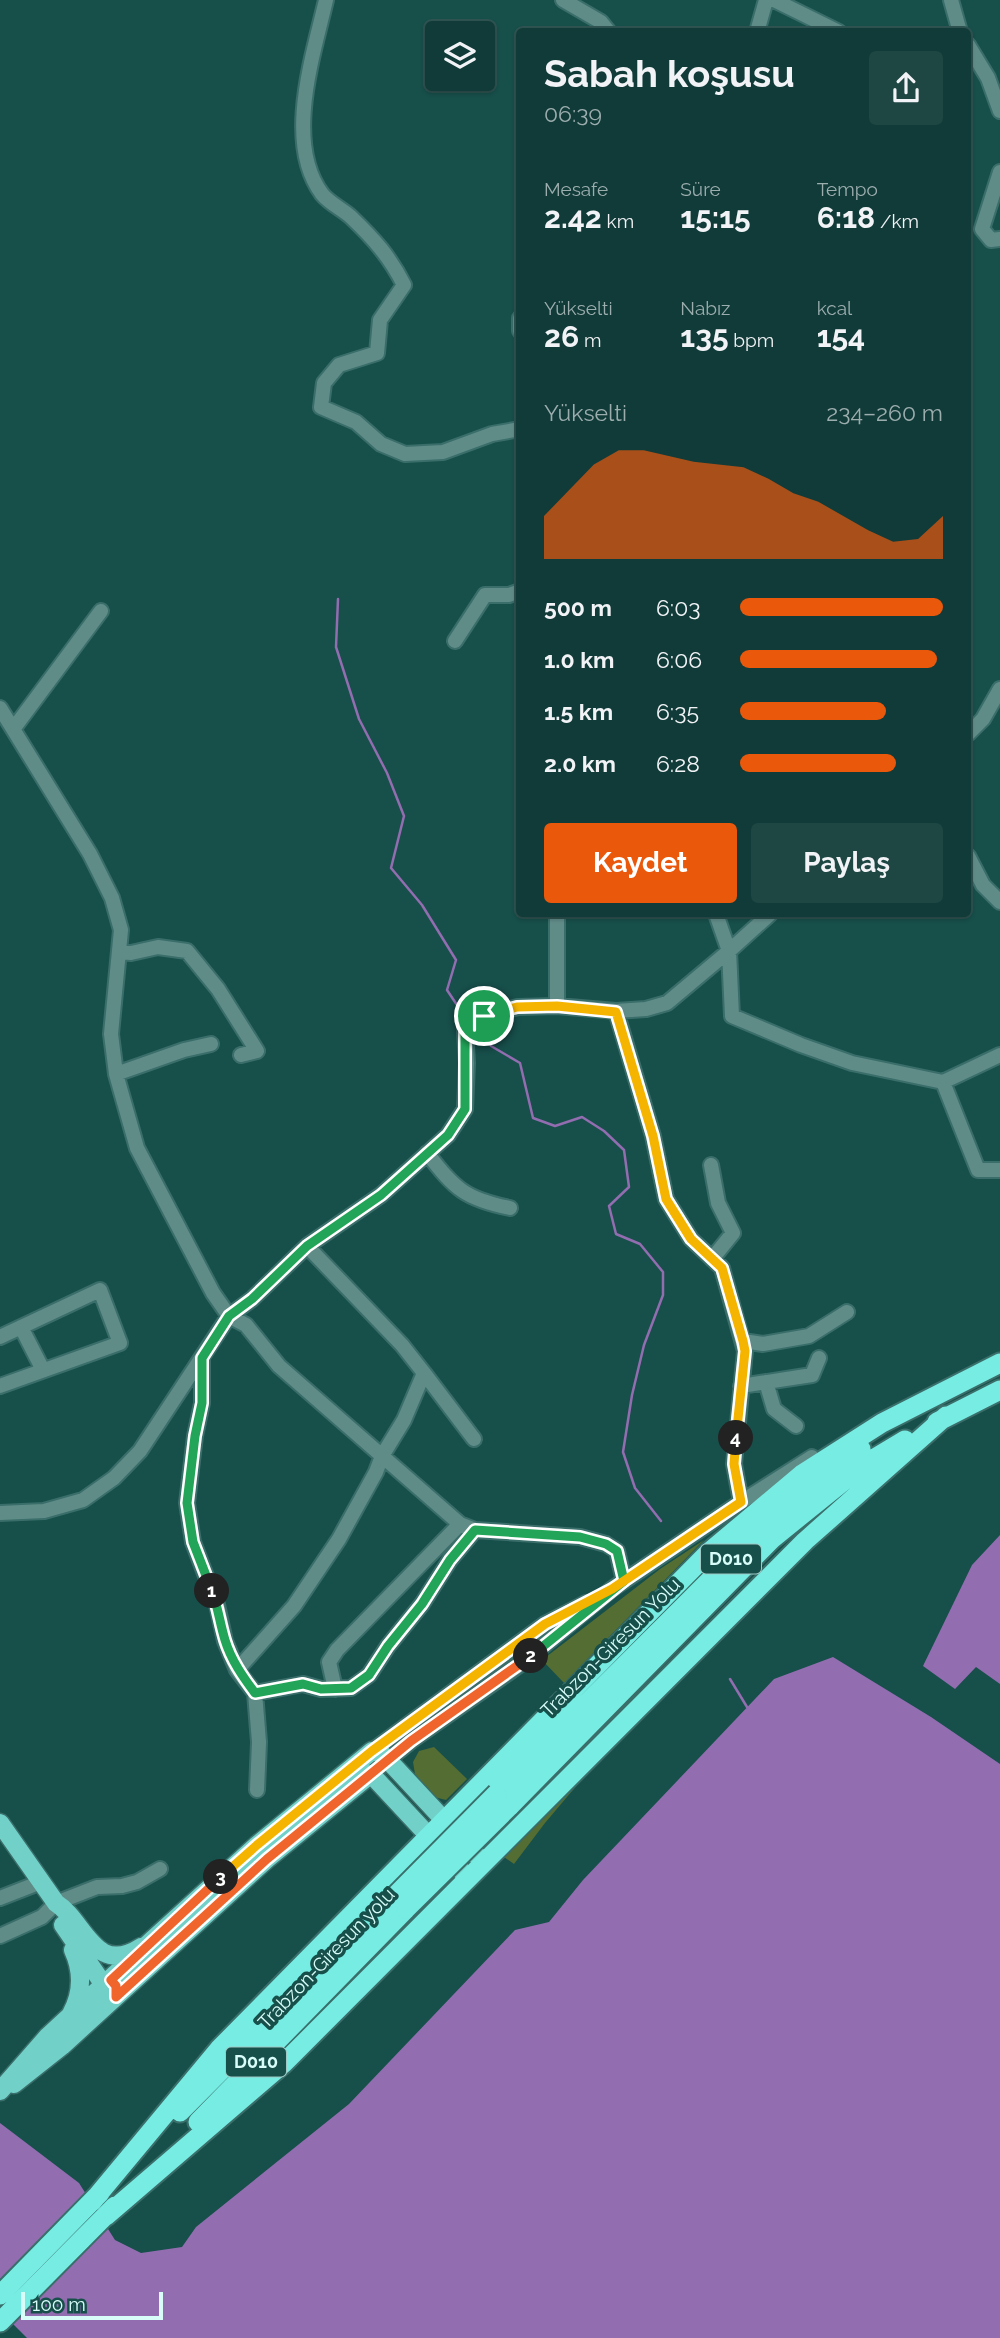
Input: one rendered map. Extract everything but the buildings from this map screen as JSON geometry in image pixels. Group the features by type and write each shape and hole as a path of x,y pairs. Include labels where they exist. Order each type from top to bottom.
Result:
{"highway":[{"path":"92,2202 219,2049 709,1552 802,1474 882,1423 1000,1362"},
{"name":"Trabzon-Giresun Yolu","path":"503,1800 762,1528 858,1451 911,1419 1000,1372"},
{"name":"Trabzon-Giresun Yolu","path":"503,1800 772,1539 811,1506 865,1464 946,1416 1000,1390"},
{"path":"106,2216 284,2063 805,1541 946,1416"},
{"name":"D010","path":"0,2295 503,1800"},
{"name":"Trabzon-Giresun yolu","path":"0,2322 106,2216 399,1903"}],"main road":[{"path":"0,2093 62,2046 153,1939 257,1845 372,1751 382,1754 388,1760 483,1862"},
{"path":"0,2093 29,2056 69,2018 110,1988 371,1774 468,1878"},
{"path":"0,1823 110,1988"},
{"path":"62,1914 91,1944 108,1954 125,1954 153,1939"},
{"path":"62,1914 76,1955 80,1978 77,2003 69,2018"}],"street":[{"path":"326,0 302,124 309,170 323,195 350,216 390,258 404,285 380,320 377,353 339,365 324,383 321,407 356,422 381,444 405,454 443,452 492,434 516,430"},
{"path":"563,0 601,22 606,28"},
{"path":"759,28 766,0"},
{"path":"774,0 831,28"},
{"path":"951,0 959,28"},
{"path":"971,50 988,78 1000,111"},
{"path":"1000,172 982,229 991,240 1000,239"},
{"path":"455,640 485,594 509,595 516,592"},
{"path":"13,728 101,611"},
{"path":"971,731 983,719 1000,689"},
{"path":"0,709 90,854 112,898 121,930 111,1034 116,1074 137,1148 214,1293 229,1316 246,1325 279,1366 460,1524 475,1530 580,1537 606,1544 617,1551 618,1585"},
{"path":"971,862 983,885 1000,902"},
{"path":"557,917 557,1006"},
{"path":"717,917 729,951 732,1016 852,1063 943,1082 1000,1055"},
{"path":"0,1513 44,1511 83,1500 114,1478 140,1451 229,1316 252,1299 307,1246 381,1195 448,1135 465,1109 465,1031 484,1016 517,1007 557,1006 616,1012 646,1009 667,1003 767,917"},
{"path":"120,952 131,953 158,947 187,951 218,989 257,1051 241,1055"},
{"path":"616,1012 653,1136 666,1199 691,1239 722,1268 743,1341 745,1351 734,1464 741,1502"},
{"path":"116,1074 184,1050 211,1044"},
{"path":"943,1082 978,1170 1000,1170"},
{"path":"427,1153 465,1194 482,1202 510,1208"},
{"path":"711,1165 718,1203 733,1233 712,1259"},
{"path":"307,1246 402,1345 474,1439"},
{"path":"0,1338 100,1290 120,1343 0,1386"},
{"path":"743,1341 762,1344 809,1336 847,1312"},
{"path":"21,1327 43,1370"},
{"path":"202,1358 202,1403 187,1503 193,1542 218,1605 225,1641 237,1670 255,1693 259,1742 257,1790"},
{"path":"741,1386 812,1375 819,1359"},
{"path":"371,1774 411,1741 524,1661 618,1585 781,1475 885,1414 1000,1362"},
{"path":"237,1670 285,1616 340,1539 382,1456 404,1420 424,1373"},
{"path":"766,1382 774,1409 796,1426"},
{"path":"335,1689 328,1661 460,1524"},
{"path":"255,1693 303,1684 321,1689 351,1688 369,1675 388,1646 422,1604 450,1560 475,1530"},
{"path":"372,1751 545,1624 618,1585"},
{"path":"0,1936 42,1917 62,1914 97,1887 122,1886 137,1882 160,1869"},
{"path":"0,1898 41,1882"}],"green space":[{"path":"704,1540 564,1683 542,1660 660,1569"},
{"path":"434,1747 467,1779 446,1800 434,1797 415,1774 413,1762 419,1751"},
{"path":"605,1752 514,1864 501,1855"}],"shaded area":[{"path":"1000,1535 1000,1684 976,1667 955,1689 923,1666 972,1565"},
{"path":"833,1657 931,1717 1000,1764 1000,2338 27,2338 0,2311 0,2123 79,2183 115,2240 141,2253 182,2247 196,2227 349,2104 515,1930 549,1922 583,1880 774,1679"}],"waterway":[{"path":"338,599 336,647 359,719 387,773 404,816 391,868 422,905 456,960 447,990 457,1005"},
{"path":"491,1046 520,1063 533,1118 555,1126 582,1117 604,1131 624,1150 629,1187 609,1206 616,1234 640,1244 663,1272 663,1295 644,1345 632,1395 623,1452 635,1488 661,1521"},
{"path":"730,1679 747,1707"}],"route":[{"path":"484,1016 465,1031 465,1109 448,1135 381,1195 307,1246 252,1299 229,1316 202,1358 202,1403 187,1503 193,1542 218,1605 225,1641 237,1670 255,1693 303,1684 321,1689 351,1688 369,1675 388,1646 422,1604 450,1560 475,1530 580,1537 606,1544 617,1551 624,1581 612,1589 524,1661 411,1741 267,1859 116,1997 116,1986 111,1980 153,1939 257,1845 372,1751 545,1624 612,1589 724,1515 741,1502 734,1464 745,1351 722,1268 691,1239 666,1199 653,1136 616,1012 557,1006 517,1007 484,1016"}]}
